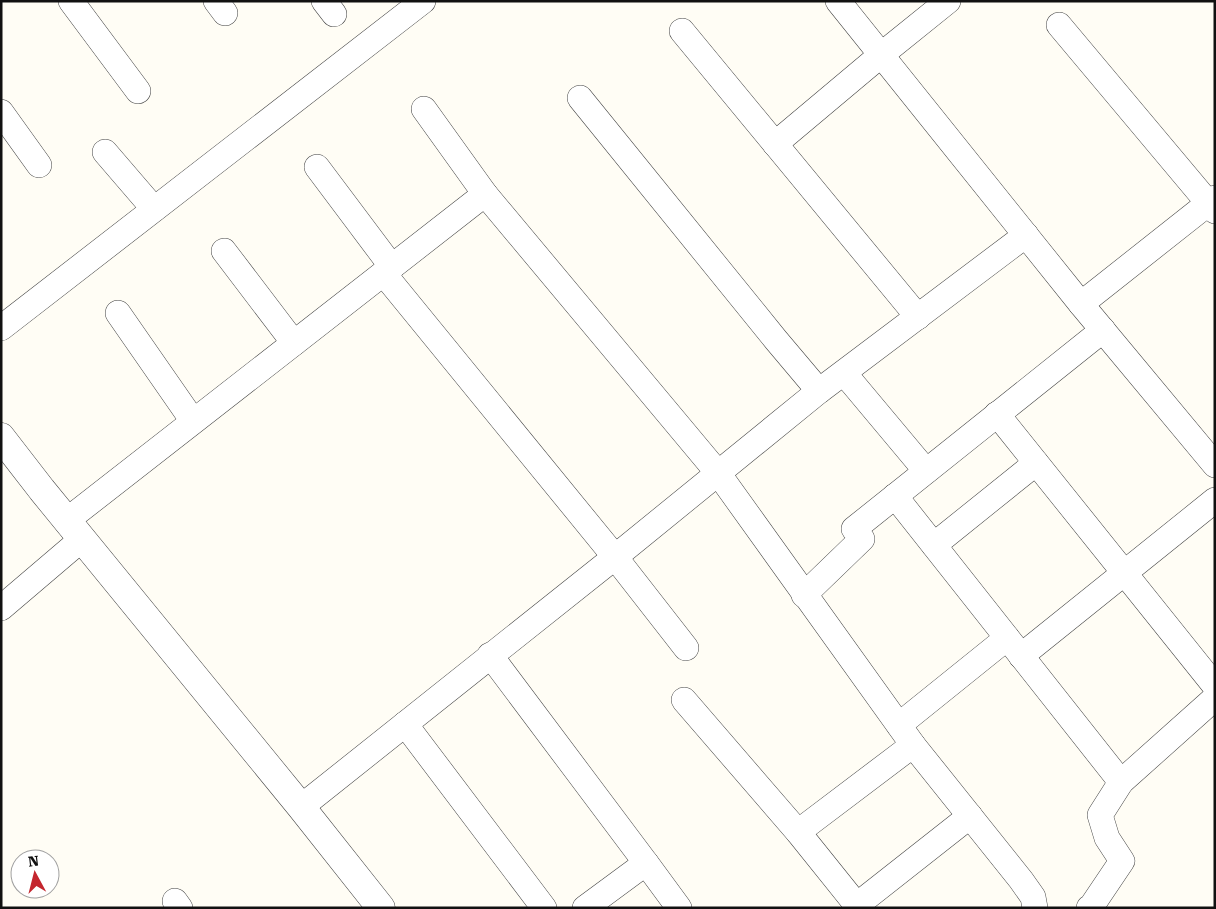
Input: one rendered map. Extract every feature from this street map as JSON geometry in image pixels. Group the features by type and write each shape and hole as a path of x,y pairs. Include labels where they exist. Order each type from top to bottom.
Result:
{"street":[{"path":"71,1 138,90"},
{"path":"1,328 424,1"},
{"path":"838,1 1081,304 1215,465"},
{"path":"776,144 948,1"},
{"path":"1059,25 1213,204 1081,304"},
{"path":"682,31 918,317"},
{"path":"580,98 819,391"},
{"path":"424,109 485,194 718,473 898,725 1021,880 1033,898 1035,908"},
{"path":"1,112 39,165"},
{"path":"105,152 154,209"},
{"path":"317,167 388,270 686,648"},
{"path":"1,608 74,530 194,422 485,194"},
{"path":"301,807 819,391 1026,235"},
{"path":"224,251 294,343"},
{"path":"118,313 194,422"},
{"path":"804,595 858,534 895,496 1103,330"},
{"path":"844,372 926,471"},
{"path":"997,414 1215,686"},
{"path":"1,437 74,530 301,807 371,904"},
{"path":"934,546 1036,464"},
{"path":"895,496 1121,782"},
{"path":"898,725 1124,573 1215,500"},
{"path":"490,656 679,908"},
{"path":"1089,908 1122,860 1107,838 1100,814 1121,782 1215,698"},
{"path":"684,700 798,832 858,906 970,816"},
{"path":"405,724 544,908"},
{"path":"798,832 913,745"},
{"path":"585,908 646,863"}]}
